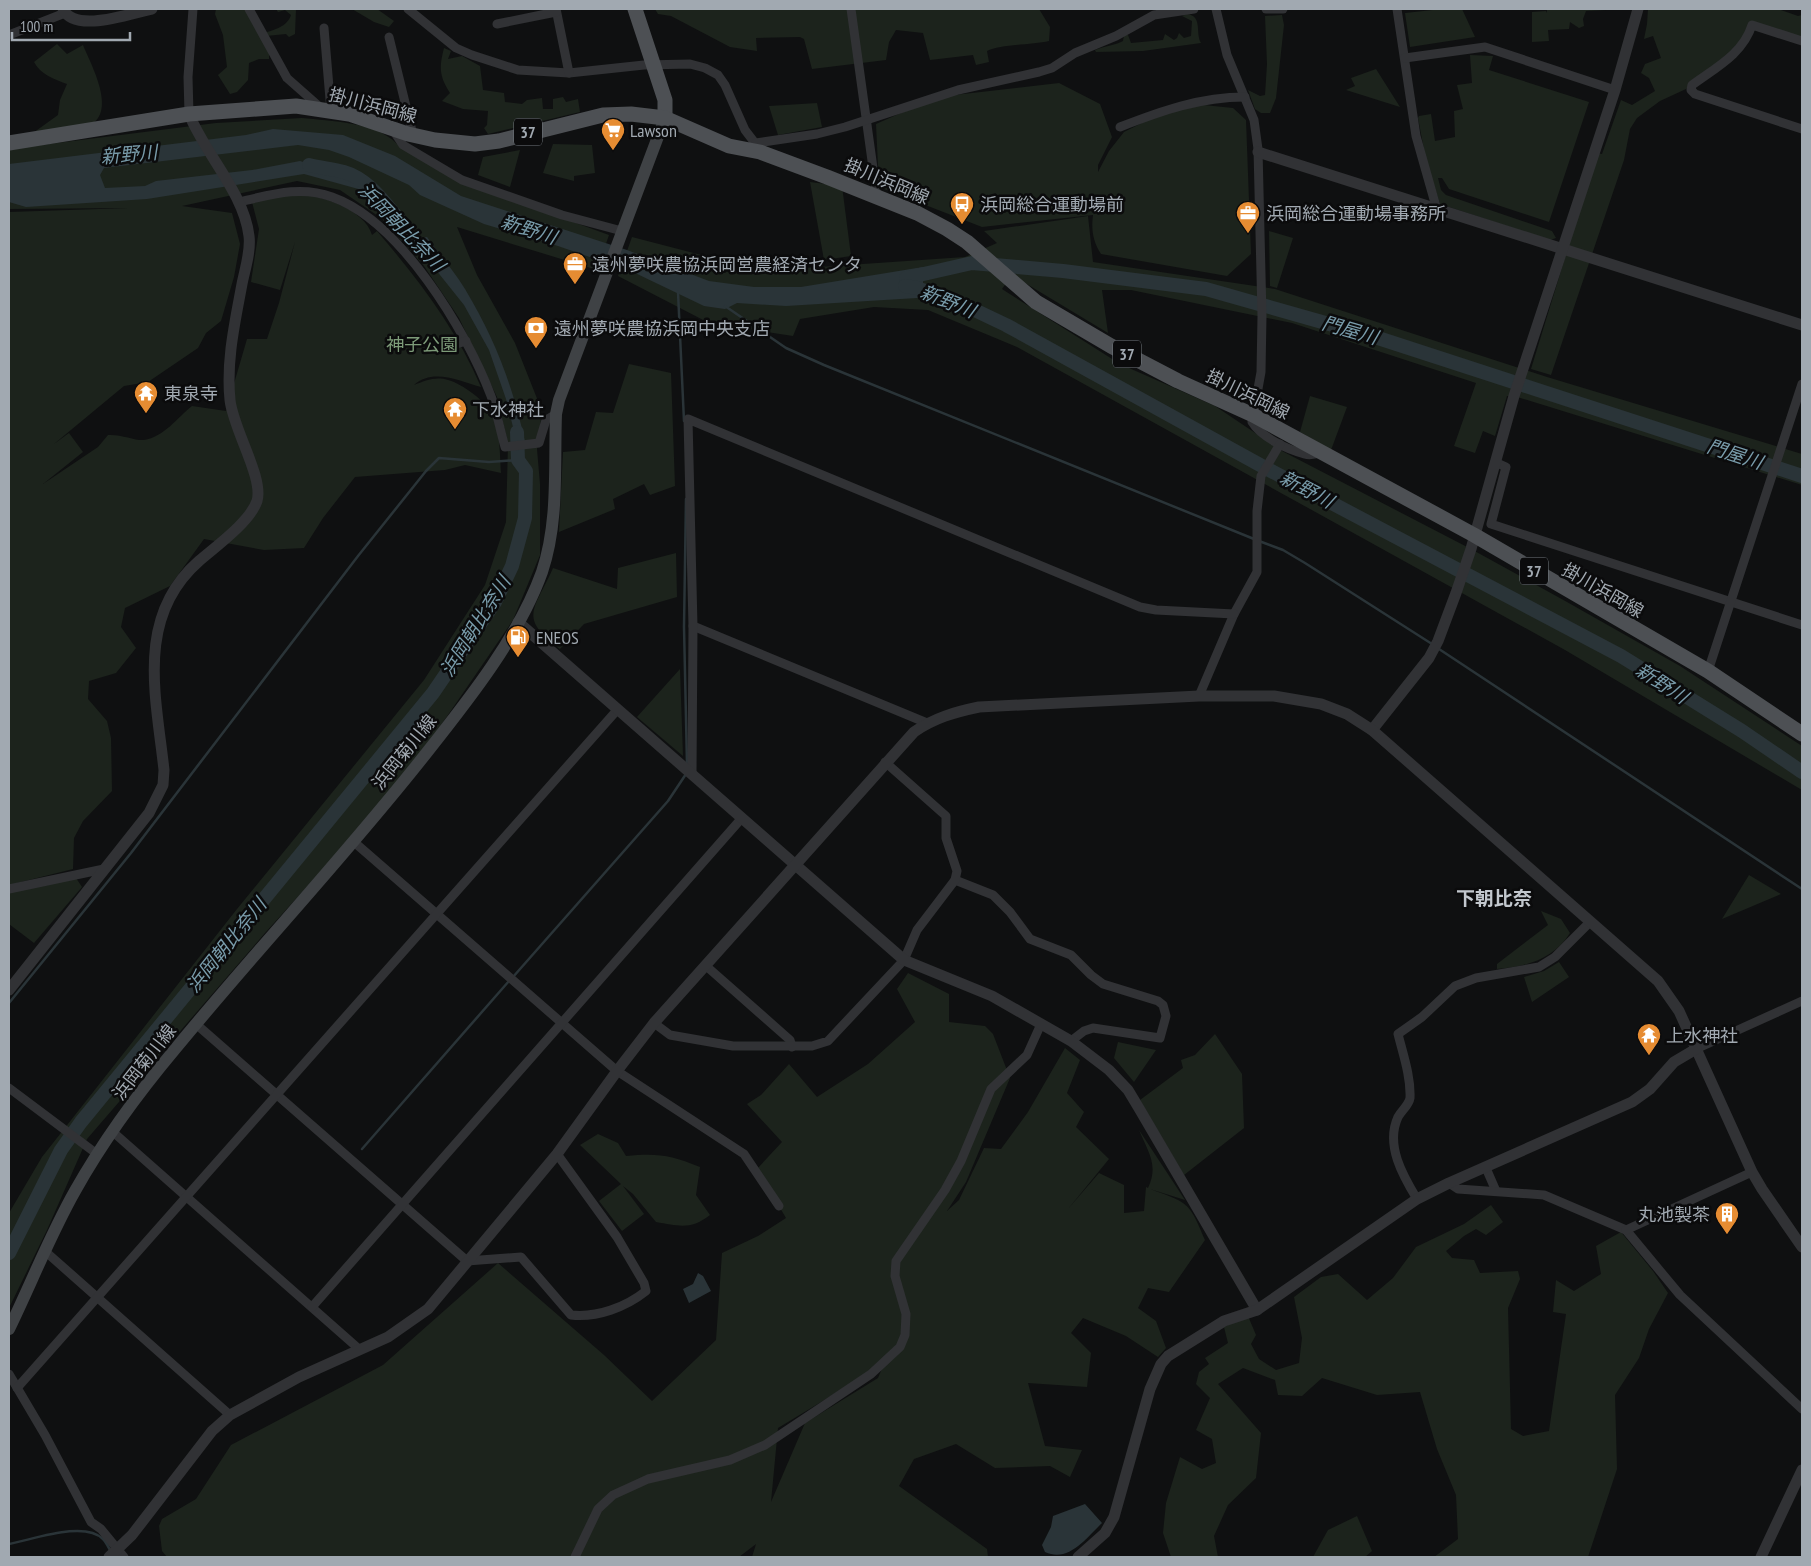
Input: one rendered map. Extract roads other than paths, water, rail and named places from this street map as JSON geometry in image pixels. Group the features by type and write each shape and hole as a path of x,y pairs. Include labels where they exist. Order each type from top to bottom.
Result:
{"main road":[{"path":"635,9 665,100 665,118"},
{"name":"掛川浜岡線","path":"9,143 296,106 349,114 413,135 435,140 475,144 499,141 603,115 632,114 665,118 729,146 758,147 947,229 981,254 1036,302 1111,346 1178,381 1253,415 1473,542 1708,671 1802,734"},
{"name":"浜岡菊川線","path":"9,1330 93,1151 113,1132 196,1024 354,842 458,712 518,622 532,596 547,553 553,511 556,414 564,385 665,118"}],"street":[{"path":"9,35 64,11 72,19 88,22 152,9"},
{"path":"9,990 149,813 163,785 164,770 153,658 156,631 174,590 192,566 237,528 257,501 257,484 232,418 229,398 230,343 250,237 237,200 191,120 188,76 193,9"},
{"path":"249,9 287,78 327,110"},
{"path":"408,9 456,48 518,70 569,73 690,64 705,68 718,75 725,85 744,130 758,147 867,121 958,90 1046,70 1074,53 1116,36 1154,15 1194,9"},
{"path":"852,9 877,197"},
{"path":"1216,9 1227,55 1254,120 1258,152 1262,316 1261,372 1252,422 1256,429 1279,446 1307,455 1320,453"},
{"path":"1266,9 1283,9"},
{"path":"1398,9 1416,136 1437,210"},
{"path":"1372,730 1429,658 1438,641 1457,590 1473,542 1514,396 1564,250 1615,90 1638,9"},
{"path":"497,24 556,10 569,73"},
{"path":"1802,41 1752,25 1748,39 1740,50 1692,85 1691,90 1695,94 1802,129"},
{"path":"324,28 327,110"},
{"path":"389,37 413,135"},
{"path":"1405,58 1485,48 1615,90"},
{"path":"1120,127 1176,106 1226,97 1245,97"},
{"path":"392,128 403,145 462,180 562,215 621,233"},
{"path":"1258,152 1802,325"},
{"path":"237,200 285,192 309,192 331,196 368,216 434,287 466,341 491,397 505,447 540,443 546,420 556,414"},
{"path":"453,345 466,341"},
{"path":"1708,671 1802,384"},
{"path":"692,775 693,626 688,419 1140,607 1234,614"},
{"path":"1199,696 1234,614 1258,572 1261,476 1279,446"},
{"path":"1495,462 1506,467 1491,524 1802,625"},
{"path":"518,622 904,960 992,996 1071,1041 1109,1070 1128,1090 1257,1310"},
{"path":"693,626 927,723"},
{"path":"109,1557 121,1553 132,1535 212,1431 230,1415 300,1376 388,1337 428,1309 466,1261 558,1154 654,1023 885,762 914,732 927,723 960,711 979,707 1199,696 1274,696 1302,700 1347,714 1372,730 1589,923 1658,981 1679,1011 1752,1172 1802,1247"},
{"path":"17,1388 618,709"},
{"path":"654,1023 670,1035 733,1046 812,1046 828,1041 904,960 917,930 954,880 957,871 946,838 946,816 885,762"},
{"path":"312,1307 741,819"},
{"path":"354,842 617,1071 744,1154 779,1206"},
{"path":"9,889 104,869"},
{"path":"954,880 993,895 1010,912 1030,939 1071,955 1103,984 1158,1001 1164,1005 1166,1016 1160,1038 1093,1028 1084,1031 1071,1041"},
{"path":"1417,1200 1395,1154 1394,1139 1398,1117 1410,1101 1410,1088 1398,1034 1422,1017 1455,986 1476,978 1539,967 1555,957 1589,923"},
{"path":"705,965 790,1040 792,1047"},
{"path":"1078,1557 1105,1533 1114,1517 1150,1389 1161,1364 1176,1349 1224,1321 1257,1310 1417,1200 1449,1183 1632,1102 1650,1089 1674,1062 1696,1049 1802,1001"},
{"path":"196,1024 466,1261 521,1257 572,1315 586,1317 632,1302 646,1291 644,1283 617,1237 558,1154"},
{"path":"575,1557 598,1509 613,1495 648,1479 682,1469 730,1460 765,1445 871,1374 900,1347 905,1335 906,1314 894,1276 896,1261 945,1190 961,1161 991,1089 1027,1055 1041,1024"},
{"path":"9,1088 93,1151"},
{"path":"113,1132 188,1196 359,1349"},
{"path":"1486,1168 1496,1191"},
{"path":"1626,1230 1752,1172"},
{"path":"1449,1183 1458,1189 1544,1195 1626,1230 1680,1295 1802,1409"},
{"path":"46,1252 230,1415"},
{"path":"9,1374 91,1522 101,1529 121,1553"},
{"path":"1760,1557 1802,1470"}],"water":[{"path":"273,129 343,135 395,156 461,196 627,250 709,281 754,287 801,287 923,267 923,295 917,298 786,306 737,303 725,309 704,306 633,272 558,246 484,224 420,195 409,185 349,157 329,150 298,145 104,168 100,175 105,188 145,186 156,181 252,170 300,161 353,177 422,238 427,237 465,289 494,345 509,382 525,442 517,443 506,399 489,350 464,305 428,260 362,190 304,174 147,199 26,207 9,202 9,164 246,135"},
{"path":"698,1273 703,1276 711,1291 689,1303 683,1289 693,1284"},
{"path":"1085,1504 1102,1523 1083,1542 1069,1552 1054,1555 1045,1552 1042,1545 1051,1527 1053,1516"}],"waterway":[{"name":"浜岡朝比奈川","path":"309,165 353,175 369,186 402,223"},
{"name":"門屋川","path":"906,278 972,263 1063,271 1206,289 1375,337 1802,476"},
{"name":"新野川","path":"905,286 917,288 964,305 1006,325 1273,472 1621,656 1742,731 1802,772"},
{"path":"678,292 684,421"},
{"path":"725,306 786,348 824,365 1254,539"},
{"name":"浜岡朝比奈川","path":"9,1253 61,1150 81,1122 433,693 495,602 512,566 525,518 526,471 518,460 517,432"},
{"path":"9,1003 131,853 358,556 426,471 439,458 489,462 518,460"},
{"path":"686,499 684,627 687,764"},
{"path":"1259,541 1283,550 1305,563 1432,644"},
{"path":"1439,649 1802,889"},
{"path":"513,977 668,801 686,774"},
{"path":"362,1149 509,981"},
{"path":"9,1544 58,1533 84,1531 103,1539 111,1552"}],"place":[{"name":"Lawson","path":"613,151"},
{"name":"浜岡総合運動場前","path":"962,225"},
{"name":"浜岡総合運動場事務所","path":"1248,234"},
{"name":"遠州夢咲農協浜岡営農経済センタ","path":"575,285"},
{"name":"遠州夢咲農協浜岡中央支店","path":"536,349"},
{"name":"東泉寺","path":"146,414"},
{"name":"下水神社","path":"455,430"},
{"name":"ENEOS","path":"518,658"},
{"name":"上水神社","path":"1649,1056"},
{"name":"丸池製茶","path":"1727,1235"}],"district":[{"name":"下朝比奈","path":"1494,898"}],"park label":[{"name":"神子公園","path":"422,344"}]}
